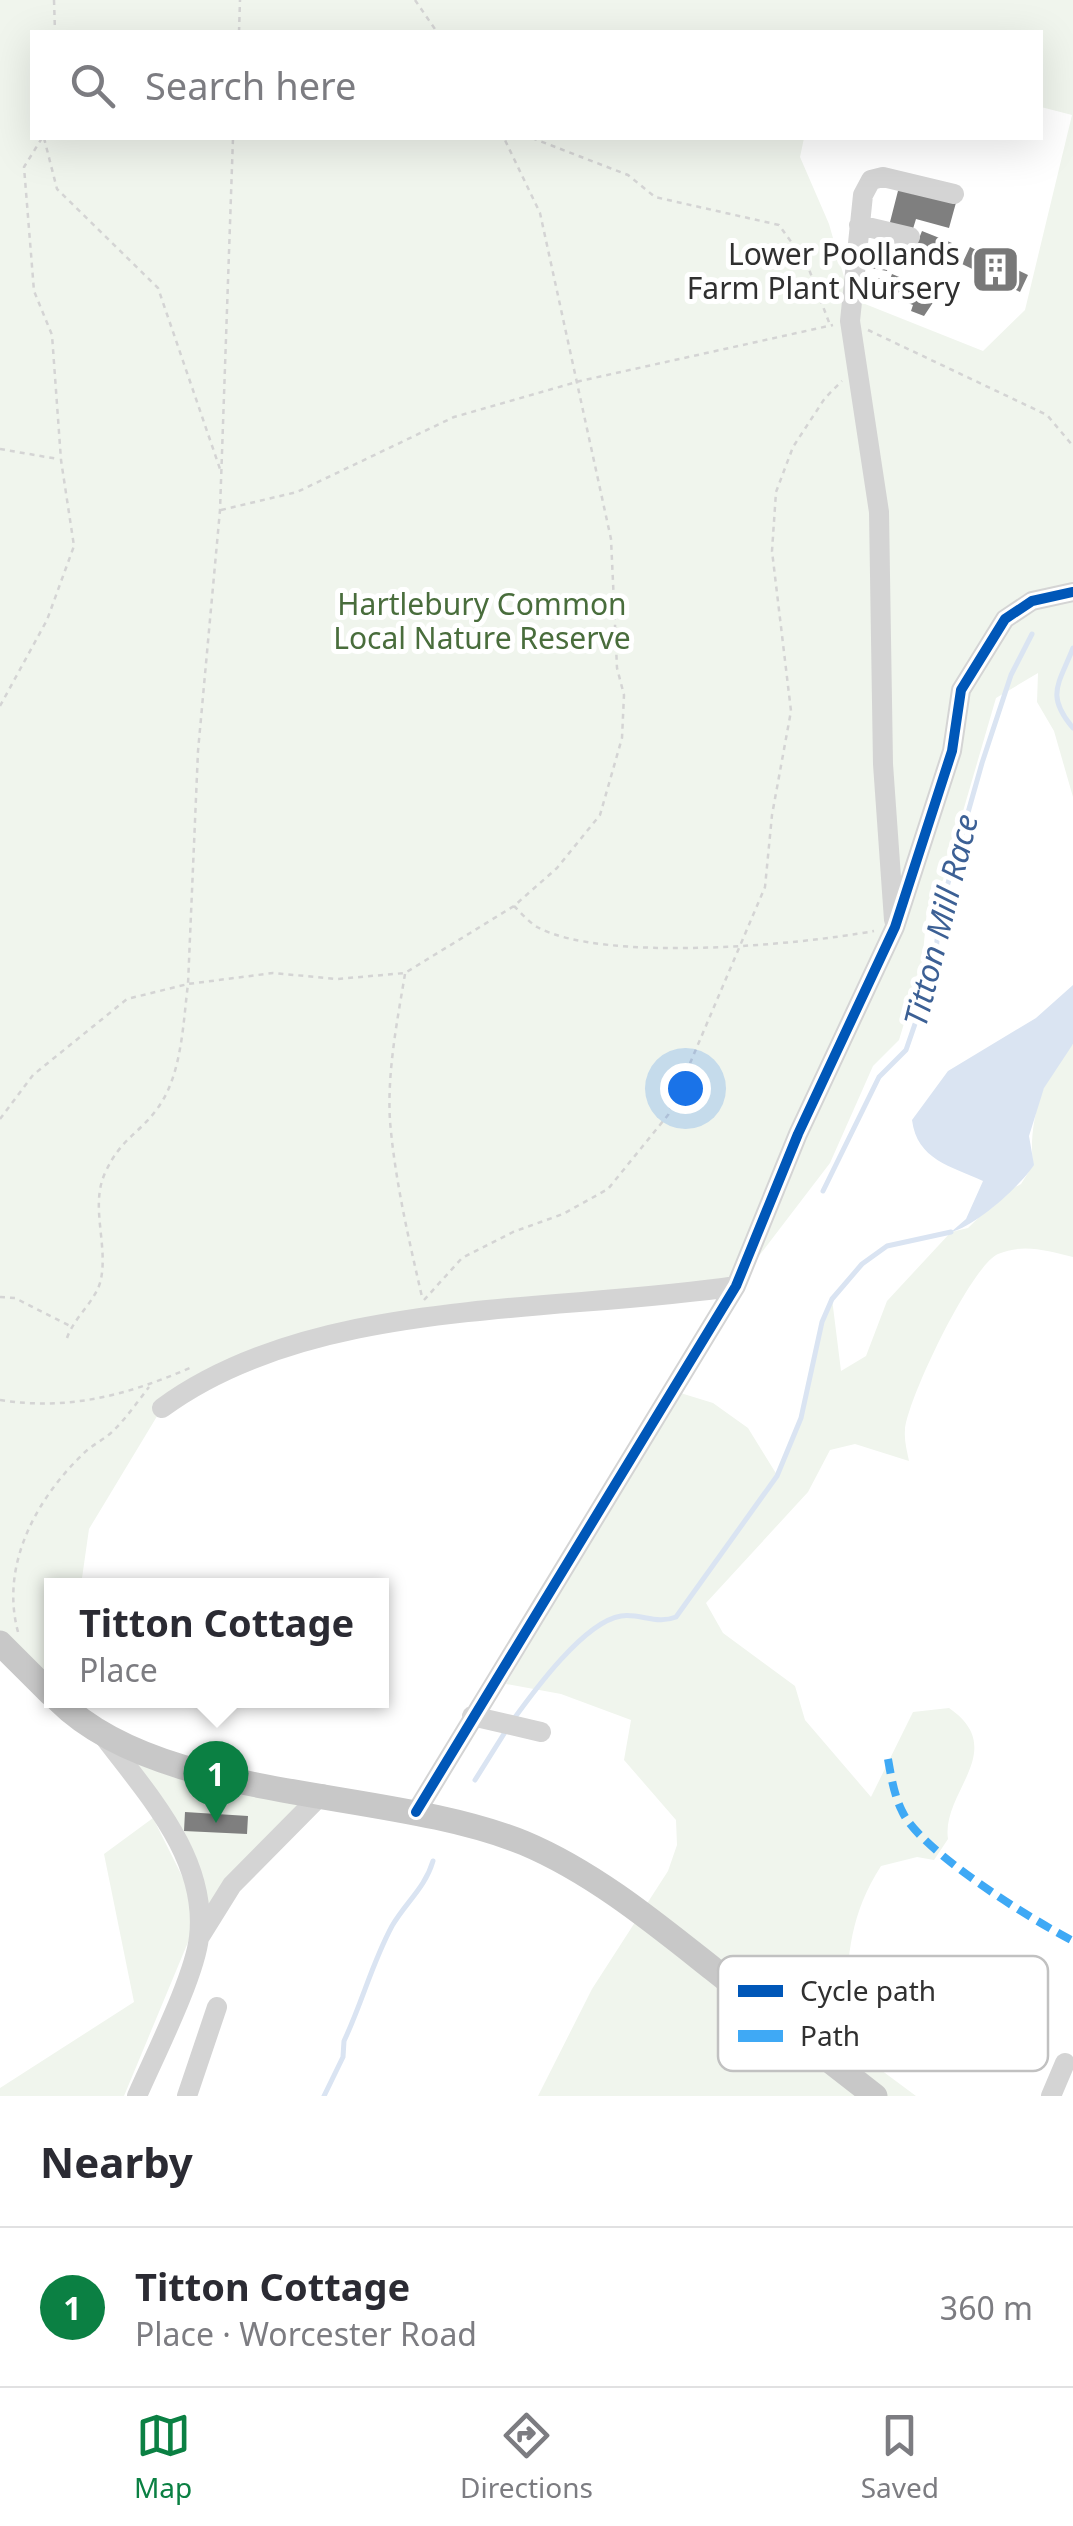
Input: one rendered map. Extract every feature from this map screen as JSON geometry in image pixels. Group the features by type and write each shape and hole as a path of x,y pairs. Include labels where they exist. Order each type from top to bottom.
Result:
{"main road":[{"path":"0,1643 44,1687"},
{"path":"68,1708 105,1738 156,1760 480,1828 572,1867 718,1972"},
{"path":"843,2071 875,2096"}],"street":[{"path":"895,928 883,764 879,512 856,380 840,324 863,195 871,180 883,177 954,194"},
{"path":"859,225 910,237"},
{"path":"424,1814 472,1716 736,1286 798,1134 895,928 952,751 961,690 1006,619 1032,602 1073,592"},
{"path":"162,1408 208,1379 341,1332 397,1320 647,1300 736,1286"},
{"path":"472,1716 541,1732"},
{"path":"105,1738 187,1857 197,1896 199,1938"},
{"path":"137,2096 199,1938 232,1885 322,1794"},
{"path":"187,2096 218,2007"},
{"path":"1051,2096 1065,2063"}],"path":[{"path":"54,0 55,30"},
{"path":"239,30 240,0"},
{"path":"415,0 436,30"},
{"path":"0,706 47,620 74,546 60,460 52,335 34,291 24,167 42,140"},
{"path":"44,140 57,188 158,288 221,470"},
{"path":"68,1338 71,1327 101,1284 104,1254 98,1210 102,1177 125,1136 158,1108 179,1054 188,984 198,751 220,510 233,140"},
{"path":"0,1119 33,1075 127,999 188,984 273,973 337,979 405,973 514,906 557,868 600,816 622,738 624,696 617,668 611,539 580,382 540,213 505,140"},
{"path":"537,140 628,175 656,197 779,225 840,324"},
{"path":"220,510 297,492 454,417 580,382 840,324 1047,415 1073,446"},
{"path":"405,973 394,1044 390,1119 404,1218 423,1301 462,1258 513,1232 563,1214 608,1189 668,1115 765,887 772,815 791,712 772,551 776,492 792,447 825,398 838,382 856,380"},
{"path":"0,449 60,460"},
{"path":"514,906 536,926 585,942 740,944 824,940 895,928"},
{"path":"0,1297 14,1298 71,1327"},
{"path":"12,1616 9,1578 22,1530 84,1452 113,1431 150,1385"}],"green space":[{"name":"Hartlebury Common Local Nature Reserve","path":"0,0 1073,0 1073,797 1054,731 1037,702 1038,673 996,698 943,880 927,910 922,964 899,1040 873,1066 830,1163 736,1286 341,1332 162,1408 89,1529 82,1578 44,1578 44,1687 0,1643","holes":["30,30 1043,30 1043,108 1072,115 1025,310 983,351 850,298 829,224 800,157 804,140 30,140"]},
{"path":"1073,1044 1073,1257 1017,1249 998,1254 986,1264 942,1335 908,1414 905,1442 909,1461 855,1444 830,1450 808,1492 706,1603 723,1633 795,1686 805,1720 871,1797 913,1712 949,1708 966,1724 974,1740 974,1756 954,1805 948,1839 934,1860 917,1857 881,1866 861,1906 849,1956 718,1956 718,2071 882,2071 916,2096 538,2096 592,1989 668,1871 677,1845 676,1820 624,1760 631,1720 561,1694 506,1684 674,1391 713,1403 748,1428 777,1475 801,1418 822,1322 832,1299 841,1371 866,1356 887,1301 951,1232 968,1228 1004,1193 1021,1184 1033,1165 1035,1116 1045,1084"},
{"path":"130,1750 322,1794 199,1938 197,1897"},
{"path":"153,1818 190,1892 191,1935 124,2096 0,2096 0,2088 134,2002 104,1854"}],"shaded area":[{"path":"1073,985 1073,1044 1044,1088 1029,1136 1034,1165 997,1204 951,1232 966,1219 983,1181 928,1153 912,1120 948,1071 1036,1018"}],"building":[{"path":"900,183 957,199 949,228 916,219 912,232 889,226"},
{"path":"922,231 952,243 948,253 929,245 925,255 914,251"},
{"path":"877,239 893,242 887,271 871,268"},
{"name":"Lower Poollands Farm Plant Nursery","path":"970,247 1028,275 1020,292 962,264"},
{"path":"892,274 904,279 901,285 920,292 923,285 933,289 930,295 936,298 924,316 911,311 913,305 874,290 878,278 889,282"},
{"path":"185,1812 248,1816 247,1834 184,1831"}],"waterway":[{"name":"Titton Mill Race","path":"823,1191 879,1077 906,1050 935,966 939,915 982,763 1011,675 1032,634"},
{"path":"1073,648 1057,689 1059,707 1073,728"},
{"path":"513,1720 561,1659 591,1631 621,1616 662,1620 676,1617 777,1476 801,1418 822,1322 832,1299 862,1264 887,1246 951,1232"},
{"path":"475,1780 507,1729"},
{"path":"324,2096 343,2057 344,2041 385,1940 433,1861"}],"marked path":[{"path":"888,1759 902,1811 931,1845 1006,1901 1073,1941"}],"cycle path":[{"path":"416,1812 736,1286 798,1134 895,927 952,751 961,690 1005,619 1032,601 1073,592"}],"place":[{"name":"Lower Poollands Farm Plant Nursery","path":"995,270"},
{"name":"Titton Cottage","path":"216,1823"}]}
